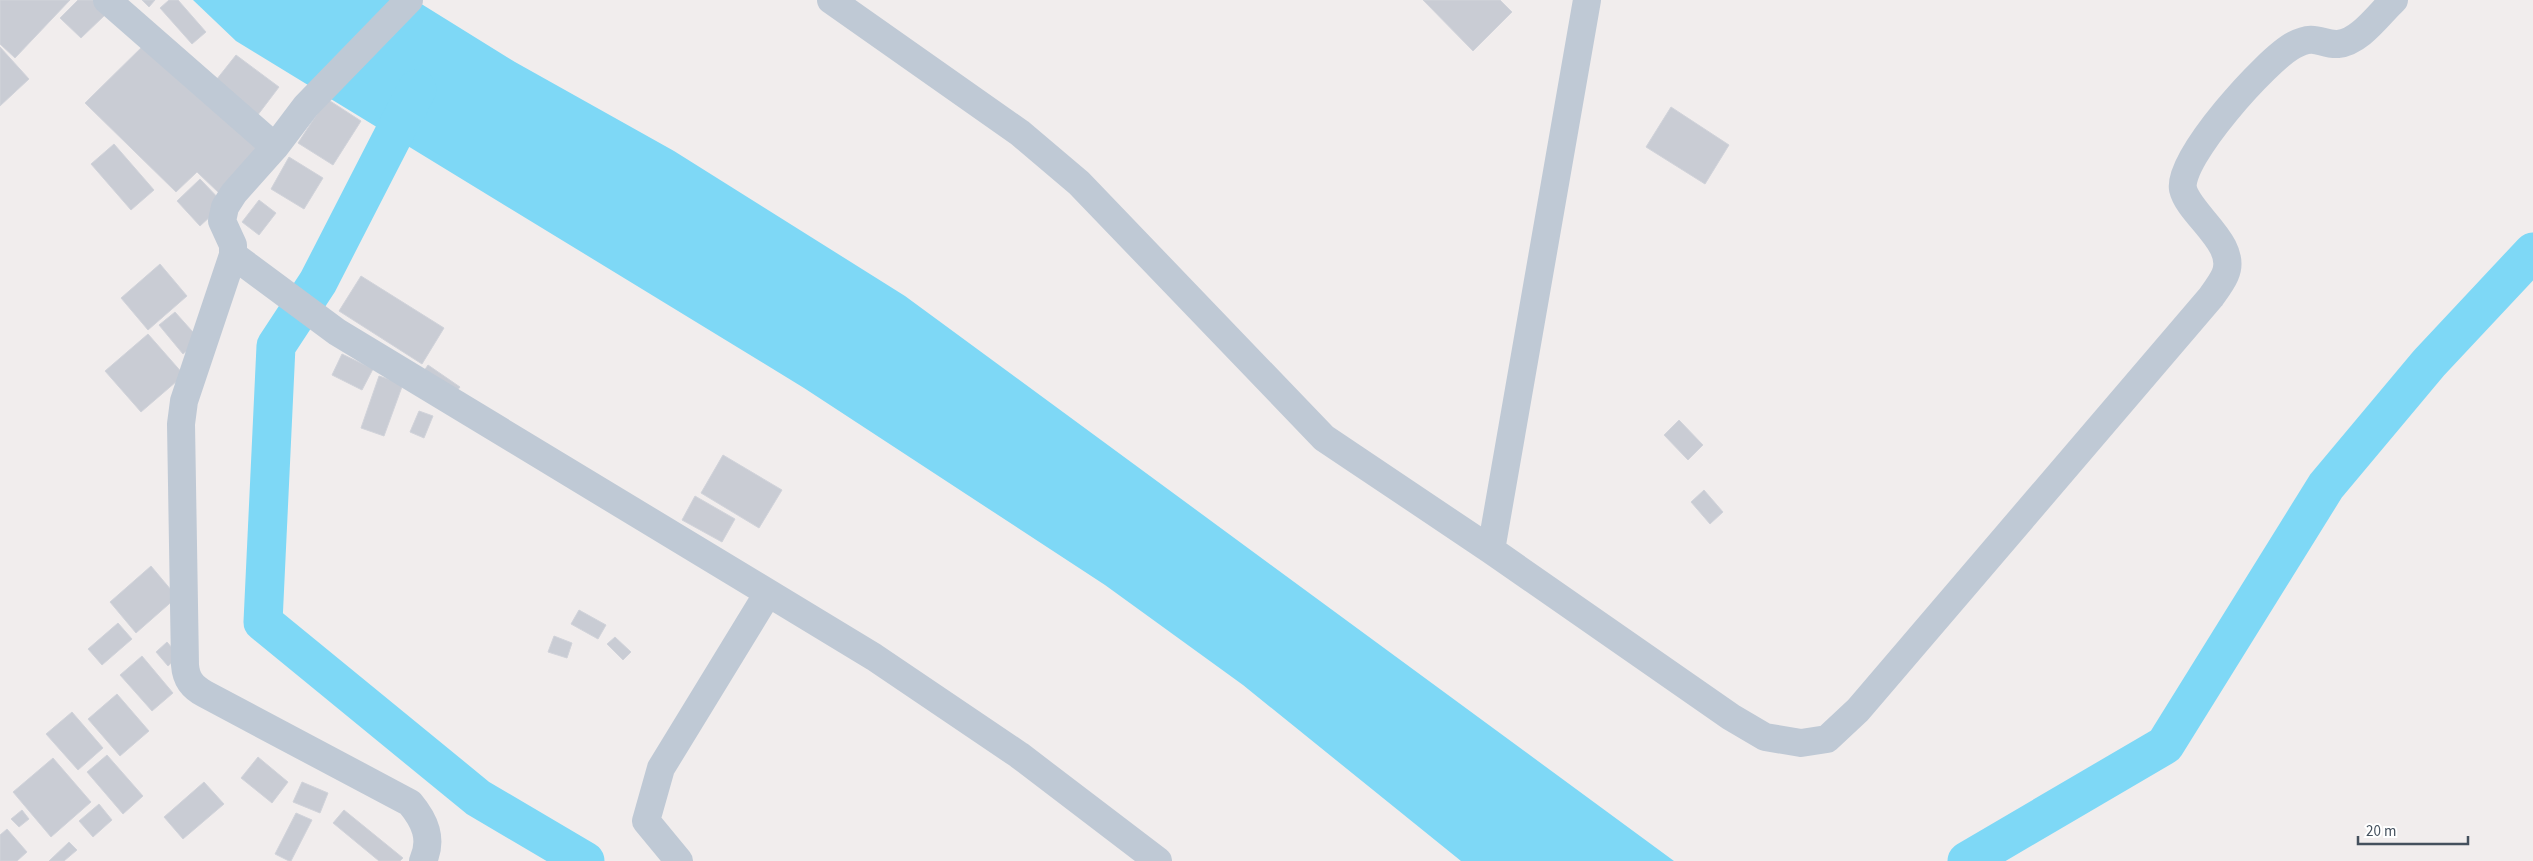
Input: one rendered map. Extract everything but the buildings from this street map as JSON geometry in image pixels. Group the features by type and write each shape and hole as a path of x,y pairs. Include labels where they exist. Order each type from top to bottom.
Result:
{"street":[{"path":"107,0 275,147"},
{"path":"409,0 306,106 275,147 234,193 225,207 222,221 233,245 233,255 184,401 180,424 179,458 186,675 197,689 410,803 422,818 428,835 428,850 422,861"},
{"path":"831,0 1020,133 1079,183 1324,438 1491,550 1739,722 1765,737 1802,742 1827,739 1858,710 2211,297 2226,273 2226,260 2222,245 2188,200 2183,189 2183,178 2188,166 2211,130 2243,90 2293,45 2308,40 2320,39 2332,44 2352,40 2394,0"},
{"path":"1491,550 1587,0"},
{"path":"233,255 337,332 874,657 1020,755 1158,861"},
{"path":"679,861 646,821 661,768 768,593"}],"water":[{"path":"193,0 415,0 515,62 674,151 905,296 1674,861 1461,861 1243,685 1105,585 804,388 236,41"}],"waterway":[{"path":"417,89 318,282 276,346 263,622 478,798 585,861"},
{"path":"1967,861 2165,745 2326,486 2429,363 2533,252"}]}
